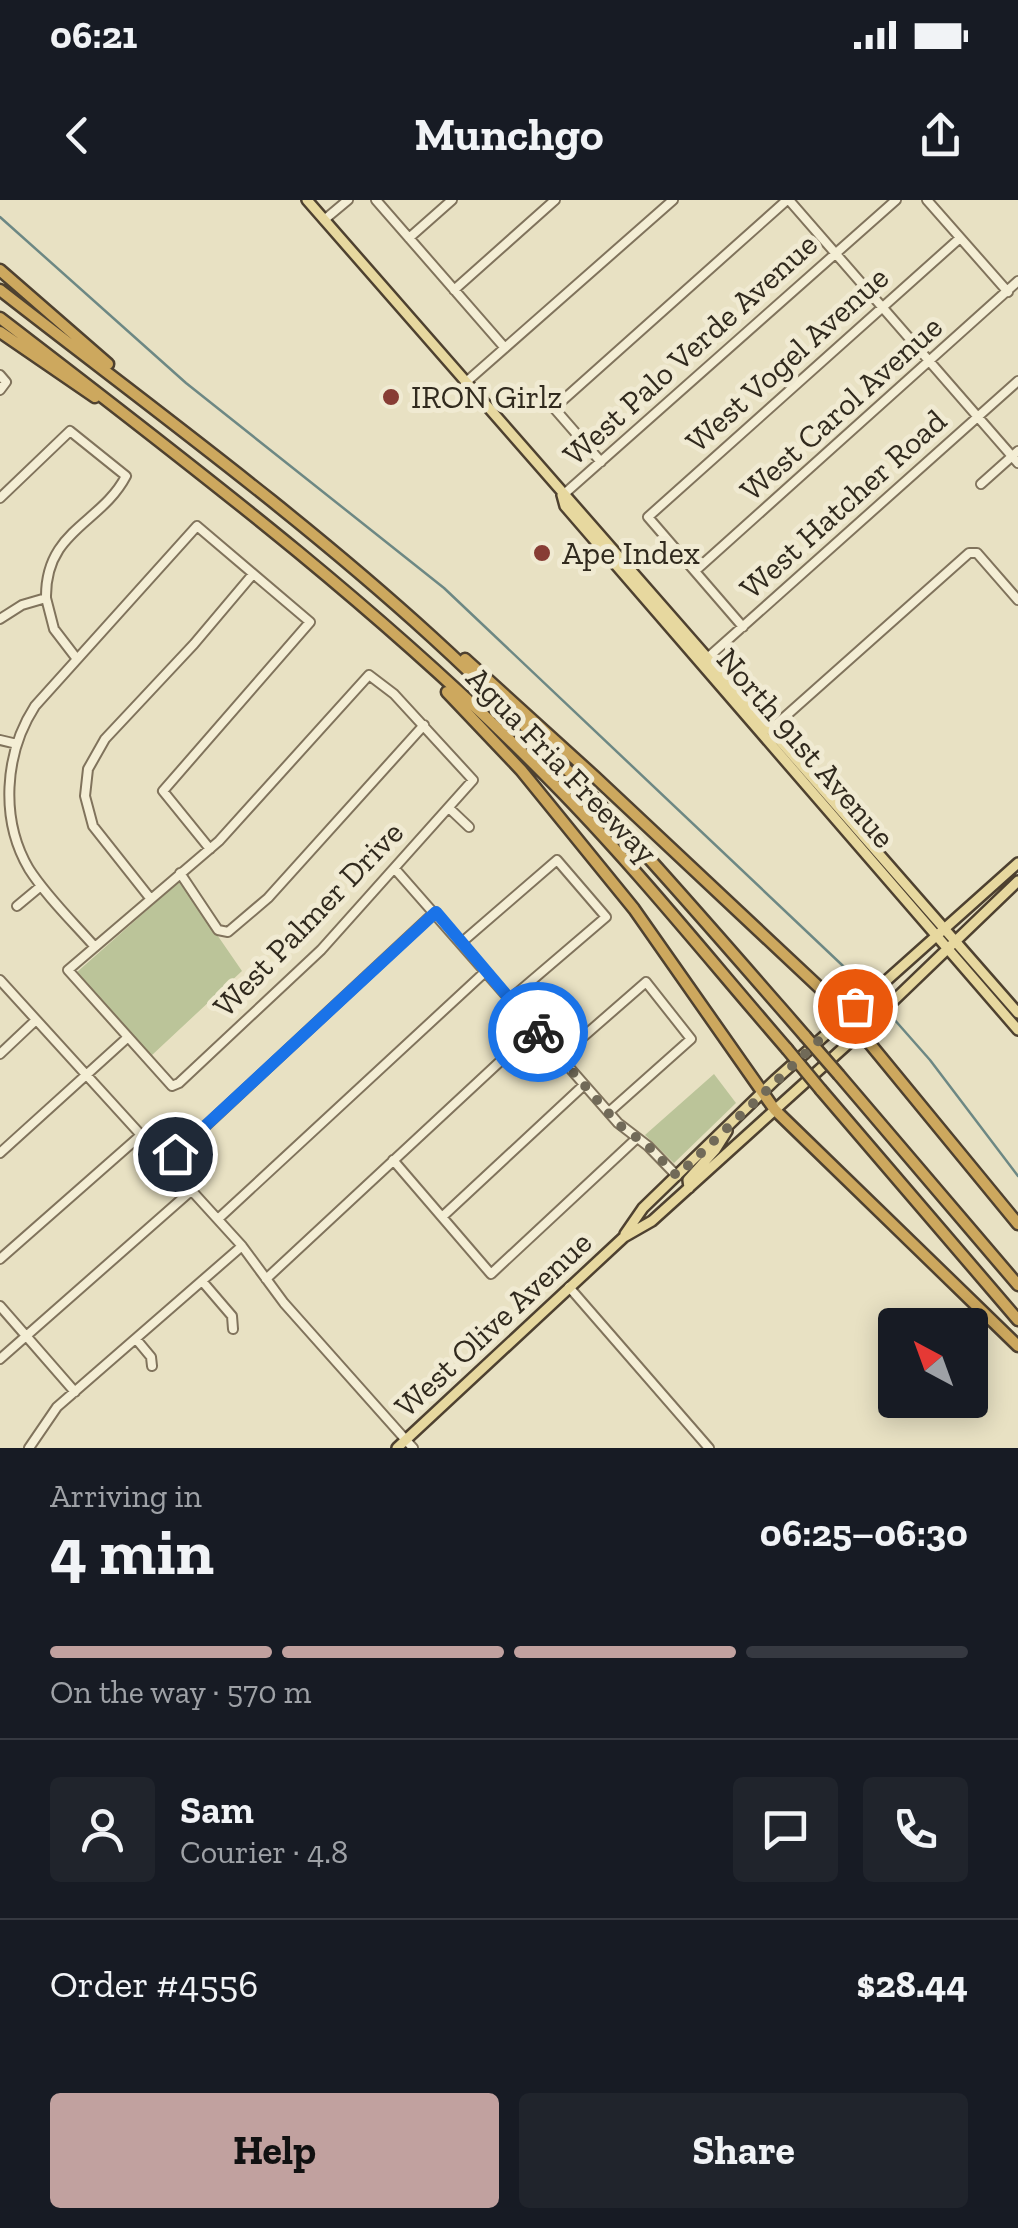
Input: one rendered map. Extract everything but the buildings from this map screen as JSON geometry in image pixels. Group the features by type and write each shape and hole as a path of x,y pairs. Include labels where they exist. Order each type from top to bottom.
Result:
{"highway":[{"path":"0,270 118,372 132,390"},
{"name":"Agua Fria Freeway","path":"0,290 280,507 435,640 612,815 1018,1285"},
{"name":"Agua Fria Freeway","path":"0,318 328,576 484,715 553,783 1018,1320"},
{"path":"0,332 84,392 114,406"},
{"path":"328,576 464,708 553,808 647,928 775,1110 1018,1346"},
{"path":"435,640 466,660 596,777 846,1014 1018,1224"}],"main road":[{"name":"North 91st Avenue","path":"307,200 562,496 572,500 634,580 1018,1030"},
{"name":"North 91st Avenue","path":"824,799 879,852 1018,1012"},
{"path":"870,860 879,852"},
{"name":"West Olive Avenue","path":"397,1448 410,1444 624,1236 643,1208 762,1092 1018,863"},
{"name":"West Olive Avenue","path":"624,1236 652,1221 689,1188 1018,882"},
{"path":"689,1188 688,1180 715,1150 730,1124"}],"street":[{"path":"324,220 348,200"},
{"path":"376,200 505,348"},
{"path":"409,238 452,200"},
{"path":"454,290 555,200"},
{"path":"465,383 673,200"},
{"path":"601,462 554,408 788,200 1016,457 982,484"},
{"name":"West Palo Verde Avenue","path":"562,496 896,200"},
{"path":"927,200 1008,292"},
{"name":"West Vogel Avenue","path":"695,571 648,518 960,238"},
{"name":"West Carol Avenue","path":"695,571 1018,281"},
{"name":"West Hatcher Road","path":"704,661 1018,381"},
{"path":"0,498 70,431 126,476 57,551 46,582 46,598 56,634 77,659"},
{"path":"95,947 41,886 23,858 11,818 8,782 16,744 35,706 197,526 310,622 162,792 210,849"},
{"path":"767,733 973,551 1018,600"},
{"path":"695,571 743,627"},
{"path":"150,898 93,826 84,784 92,758 254,574"},
{"path":"0,619 22,605 46,598"},
{"path":"0,1153 127,1038 68,970 150,898 180,873 210,849 369,675 385,685 424,725 260,906 228,932 223,932 180,873"},
{"name":"West Palmer Drive","path":"127,1038 172,1086 179,1083 316,956 473,780 424,725"},
{"path":"0,740 16,744"},
{"path":"450,808 469,827"},
{"path":"0,820 11,818"},
{"path":"461,943 558,860 606,917 510,1000"},
{"path":"395,869 584,1085 677,1176"},
{"path":"17,906 41,886"},
{"path":"167,1162 436,912"},
{"path":"218,1220 485,972"},
{"path":"0,980 242,1246 266,1279 410,1444"},
{"path":"560,1057 646,982 691,1040 609,1112"},
{"path":"0,1054 36,1020"},
{"path":"266,1279 535,1029"},
{"path":"442,1216 584,1085"},
{"path":"0,1259 140,1135"},
{"path":"393,1160 491,1274 637,1138"},
{"path":"0,1359 192,1190"},
{"path":"29,1448 58,1407 242,1246"},
{"path":"202,1281 232,1316 233,1329"},
{"path":"568,1287 709,1448"},
{"path":"0,1306 75,1392"},
{"path":"136,1339 151,1356 152,1366"}],"green space":[{"path":"180,881 242,971 151,1056 77,972"},
{"path":"714,1074 736,1103 674,1163 645,1135"}],"waterway":[{"path":"0,217 186,383 444,588 860,982"},
{"path":"893,1018 1018,1176"}],"way so far":[{"path":"538,1032 618,1124 648,1146 677,1176 855,1006"}],"place":[{"name":"IRON Girlz","path":"391,397"},
{"name":"Ape Index","path":"542,553"}],"route":[{"path":"175,1154 436,912 538,1032"}]}
